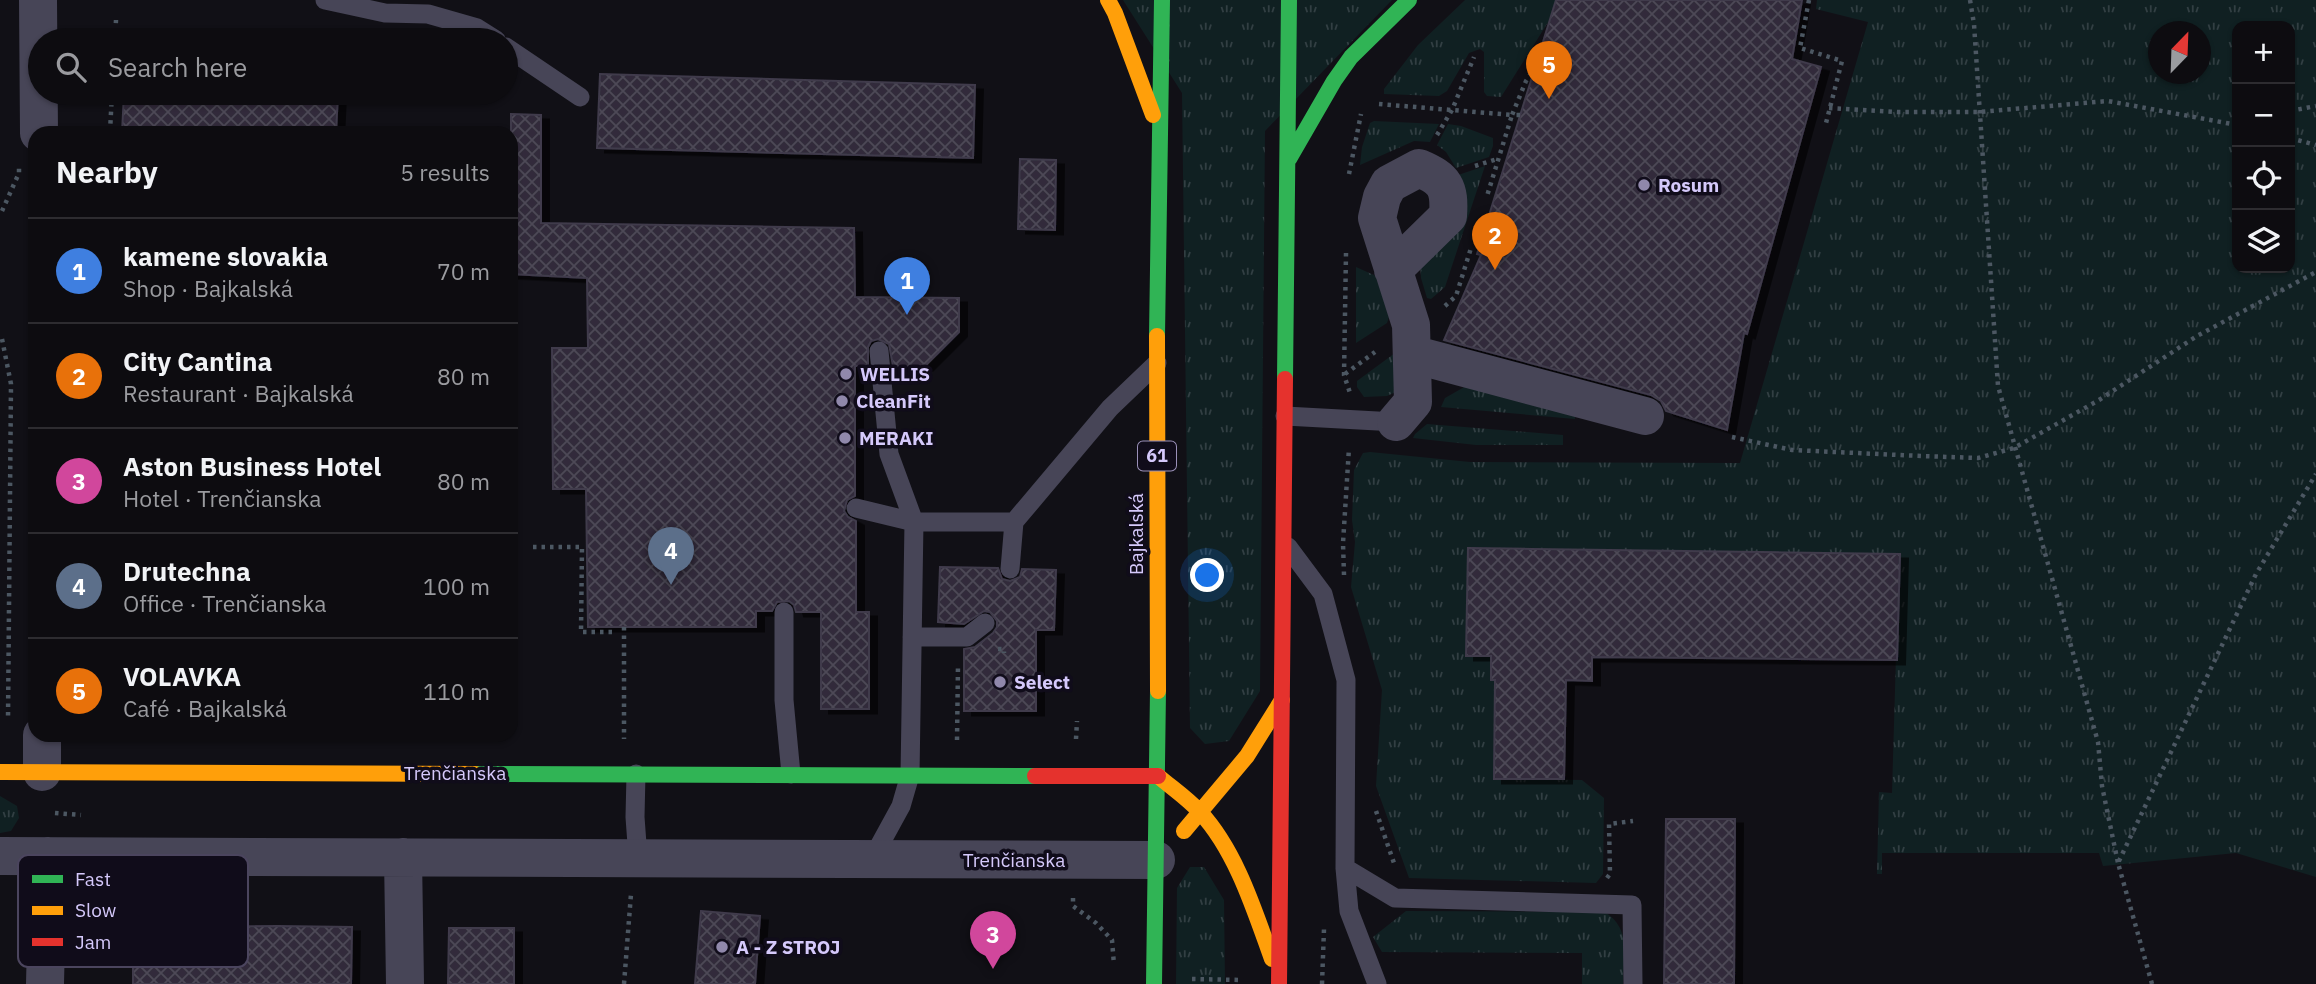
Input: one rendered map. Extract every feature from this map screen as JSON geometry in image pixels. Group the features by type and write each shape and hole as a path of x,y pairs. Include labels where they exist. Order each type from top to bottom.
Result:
{"main road":[{"path":"1108,0 1161,135"},
{"name":"Bajkalská","path":"1154,981 1158,776 1157,362 1162,0"},
{"path":"1279,983 1289,0"},
{"path":"1288,161 1334,81 1351,57 1409,0"},
{"path":"1156,860 1201,813 1247,756 1282,699"},
{"name":"Trenčianska","path":"0,772 31,744 636,774 1158,776"},
{"path":"1158,776 1201,813 1225,851 1244,888 1279,983"}],"street":[{"path":"38,0 39,28"},
{"path":"42,105 43,126"},
{"path":"1392,270 1411,326 1412,354 1413,402 1396,422"},
{"path":"1412,354 1646,416"},
{"name":"Trenčianska","path":"0,856 18,856"},
{"name":"Trenčianska","path":"248,857 403,857 635,874 872,859 1156,860"},
{"path":"403,857 405,984"}],"lane":[{"path":"325,0 385,13 428,13 477,28"},
{"path":"518,55 580,97"},
{"path":"872,859 901,806 910,775 914,522 889,454 879,351"},
{"path":"1010,569 1014,522 1110,408 1157,362"},
{"path":"1285,416 1396,422"},
{"path":"856,508 914,522 1014,522"},
{"path":"1284,541 1323,594 1346,680 1345,868 1349,911 1374,979 1391,984"},
{"path":"784,612 784,700 791,774"},
{"path":"912,637 967,637 985,623"},
{"path":"635,874 636,774"},
{"path":"1345,868 1395,898 1632,905 1633,984"}],"path":[{"path":"1809,0 1800,48 1842,61 1825,127"},
{"path":"1970,0 1974,24 1998,386 2098,742 2102,786 2118,863 2152,984"},
{"path":"116,20 116,28"},
{"path":"1452,110 1474,57"},
{"path":"1520,116 1512,114 1534,69"},
{"path":"1829,108 1898,112 1979,112 2108,101 2232,122"},
{"path":"110,126 111,105"},
{"path":"2295,110 2316,106"},
{"path":"1349,177 1362,110"},
{"path":"2295,139 2316,145"},
{"path":"2,211 19,173 28,160"},
{"path":"1343,543 1351,395 1345,375 1346,242"},
{"path":"1732,437 1792,450 1944,457 1978,458 2014,448 2099,400 2197,336 2316,272"},
{"path":"2,339 11,384 28,690"},
{"path":"2118,863 2256,574 2316,474"},
{"path":"533,547 582,547 581,632 614,632"},
{"path":"624,627 624,740"},
{"path":"957,744 958,648 967,637"},
{"path":"624,984 635,874"},
{"path":"1154,981 1324,984"}],"green space":[{"path":"1123,0 1392,0 1265,131 1260,691 1229,741 1205,744 1190,728 1182,93"},
{"path":"1465,0 1562,0 1501,97 1487,96 1484,92 1484,52 1480,49 1469,53 1447,91 1439,96 1384,94 1384,89 1418,45"},
{"path":"1817,0 2316,0 2316,877 2236,853 2103,866 2099,853 1882,853 1882,874 1877,874 1879,792 1892,793 1899,554 1468,548 1466,655 1491,656 1495,680 1494,779 1582,780 1604,798 1603,874 1596,883 1409,878 1376,786 1382,690 1351,587 1355,542 1352,520 1354,470 1363,453 1470,462 1740,463 1868,22 1816,9"},
{"path":"1370,123 1439,124 1430,142 1414,141 1360,165 1362,147"},
{"path":"1448,124 1493,138 1489,157 1456,168 1446,152 1437,145"},
{"path":"1485,166 1445,287 1431,299 1427,298 1420,264 1458,175"},
{"path":"1356,267 1376,276 1389,317 1387,323 1356,343"},
{"path":"1399,350 1400,390 1387,396 1364,397 1357,387 1357,381"},
{"path":"1466,386 1575,414 1575,419 1441,407 1445,398"},
{"path":"1427,424 1563,435 1563,445 1476,445 1413,438"},
{"path":"0,796 17,806 19,818 11,831 0,833"},
{"path":"1190,867 1204,867 1224,900 1225,984 1176,984 1177,888"},
{"path":"1406,911 1605,912 1614,919 1623,935 1623,984 1582,984 1582,953 1382,952 1373,937"}],"building":[{"name":"Rosum","path":"1556,0 1802,0 1792,59 1821,67 1747,334 1744,333 1727,430 1666,411 1661,401 1651,395 1444,340 1481,255 1477,254"},
{"path":"600,74 975,85 973,158 597,148"},
{"path":"123,105 337,105 336,126 122,126"},
{"path":"511,114 541,115 541,223 854,228 855,297 959,298 959,332 925,366 893,366 889,344 878,339 871,341 868,347 868,366 855,366 855,496 847,500 844,511 856,521 856,612 869,612 869,709 821,709 821,612 796,612 789,601 777,602 772,611 756,611 756,627 588,627 586,489 553,489 552,348 588,348 587,278 518,274 518,126 511,126"},
{"path":"1020,159 1056,160 1055,230 1018,229"},
{"path":"1468,548 1900,554 1897,660 1592,657 1592,681 1566,680 1564,779 1494,779 1495,680 1491,680 1491,656 1466,656"},
{"path":"940,567 998,568 1002,579 1010,581 1020,577 1022,569 1056,570 1054,630 1036,630 1036,711 964,711 964,649 975,647 993,633 997,621 990,612 984,611 964,624 938,622"},
{"path":"1666,819 1735,819 1734,984 1664,984"},
{"path":"701,911 760,916 755,984 695,984"},
{"path":"248,926 352,927 351,984 133,984 133,967 248,967"},
{"path":"449,928 514,928 514,984 448,984"}],"traffic: fast":[{"path":"1157,336 1162,0"},
{"path":"1285,379 1289,0"},
{"path":"1289,159 1351,57 1409,0"},
{"path":"1154,984 1158,691"},
{"path":"475,774 1035,776"}],"traffic: slow":[{"path":"1108,0 1153,115"},
{"path":"1157,336 1158,691"},
{"path":"1184,831 1247,756 1282,700"},
{"path":"0,772 475,774"},
{"path":"1158,776 1200,812 1224,844 1243,881 1272,959"}],"traffic: jam":[{"path":"1279,984 1285,379"},
{"path":"1035,776 1158,776"}],"place":[{"name":"VOLAVKA","path":"1549,99"},
{"name":"Rosum","path":"1644,185"},
{"name":"City Cantina","path":"1495,270"},
{"name":"kamene slovakia","path":"907,315"},
{"name":"WELLIS","path":"846,374"},
{"name":"CleanFit","path":"842,401"},
{"name":"MERAKI","path":"845,438"},
{"name":"Drutechna","path":"671,585"},
{"name":"Select","path":"1000,682"},
{"name":"A - Z STROJ","path":"722,947"},
{"name":"Aston Business Hotel","path":"993,969"}]}
